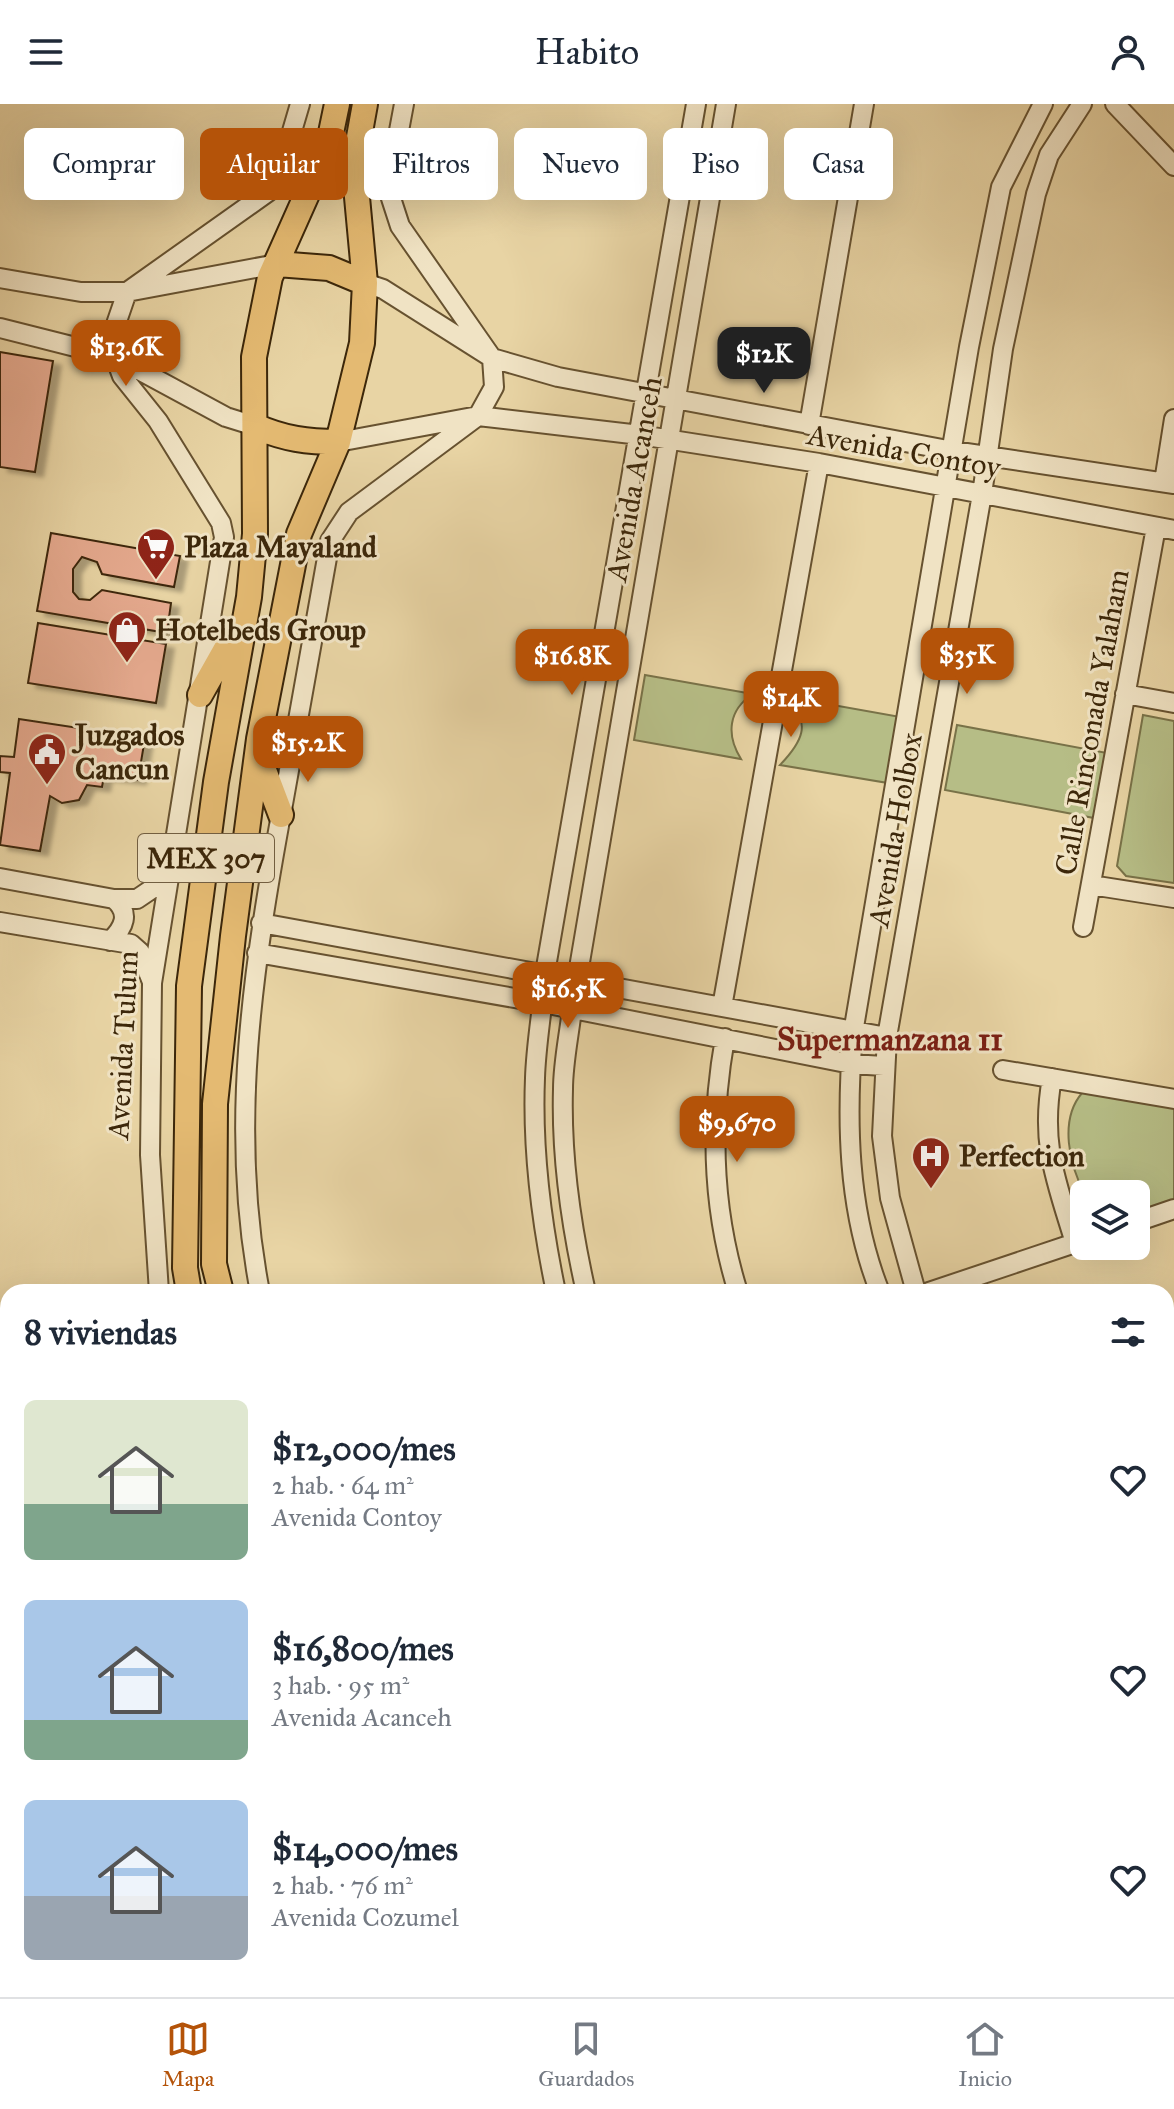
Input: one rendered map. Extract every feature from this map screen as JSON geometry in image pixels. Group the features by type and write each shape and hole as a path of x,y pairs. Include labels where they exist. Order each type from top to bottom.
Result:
{"main road":[{"path":"337,104 328,147 262,305 254,357 255,426 279,437 304,442 338,442 362,343 365,283 354,165 365,104"},
{"path":"277,264 329,268 365,283"},
{"name":"MEX 307","path":"188,1284 185,1268 189,986 228,702 249,597 255,534 255,426"},
{"name":"MEX 307","path":"219,1284 214,1264 215,1104 257,753 299,534 338,442"},
{"path":"200,695 225,656 249,597"},
{"path":"257,753 281,815"}],"street":[{"path":"115,357 114,330 127,292 268,192 278,179 300,104"},
{"path":"259,1284 249,1233 243,1091 261,923 330,541 349,512 478,416 494,387 492,358 400,226 388,189 404,104"},
{"name":"Avenida Acanceh","path":"554,1284 535,1162 535,1077 545,973 696,104"},
{"name":"Avenida Acanceh","path":"584,1284 572,1222 565,1147 563,1088 572,1009 620,712 670,441 726,104"},
{"path":"809,425 864,104"},
{"name":"Avenida Holbox","path":"878,1284 858,1211 849,1147 853,1033 948,487 969,347 1001,187 1043,104"},
{"name":"Avenida Holbox","path":"914,1284 890,1198 882,1136 887,1037 982,494 1003,349 1036,194 1049,155 1082,104"},
{"path":"1115,104 1174,166"},
{"path":"0,278 81,292 127,292 277,264"},
{"name":"Avenida Contoy","path":"365,283 383,289 492,358 558,377 953,451 1169,483"},
{"path":"0,328 115,357 226,417 255,426"},
{"name":"Avenida Tulum","path":"115,357 122,376 158,421 221,523 224,552 152,983 150,1155 158,1284"},
{"name":"Avenida Contoy","path":"338,442 478,416 640,435 819,463 1165,528"},
{"path":"1169,483 1174,419"},
{"path":"722,1007 819,463"},
{"name":"Calle Rinconada Yalaham","path":"1083,927 1125,694 1165,528"},
{"path":"1125,694 1174,703"},
{"path":"0,878 114,899 137,899 168,878"},
{"path":"1091,885 1174,898"},
{"path":"110,941 121,930 125,919 122,906 114,899"},
{"path":"0,922 131,944 140,952 152,983"},
{"path":"261,923 887,1037"},
{"path":"257,953 543,1003 851,1064 884,1066"},
{"path":"725,1038 714,1097 717,1192 728,1260 736,1284"},
{"path":"1003,1070 1174,1099"},
{"path":"1052,1078 1045,1115 1048,1153 1070,1214"},
{"path":"1150,1217 1174,1209"},
{"path":"953,1284 1070,1244"}],"green space":[{"path":"645,675 753,694 738,708 732,724 733,741 741,759 634,740"},
{"path":"788,697 906,718 894,784 780,765 799,740 802,724"},
{"path":"1143,715 1174,721 1174,883 1126,876 1117,866"},
{"path":"957,725 1107,753 1094,818 945,790"},
{"path":"1096,1091 1174,1104 1174,1201 1150,1209 1150,1180 1078,1180 1071,1156 1069,1129 1075,1104 1082,1093"}],"building":[{"path":"0,352 53,361 35,472 0,467"},
{"name":"Plaza Mayaland","path":"51,533 180,556 174,587 102,574 97,562 82,557 73,569 73,592 79,599 90,600 102,590 171,603 167,633 37,611"},
{"path":"38,623 166,644 156,703 28,683"},
{"name":"Juzgados Cancun","path":"19,719 145,738 138,780 104,776 102,787 87,785 79,800 62,803 50,796 40,851 0,845 10,773 0,772 0,756 14,757"}],"place":[{"name":"Plaza Mayaland","path":"156,581"},
{"name":"Hotelbeds Group","path":"127,664"},
{"name":"Juzgados Cancun","path":"47,786"},
{"name":"Perfection","path":"931,1190"}],"district":[{"name":"Supermanzana 11","path":"890,1039"}]}
